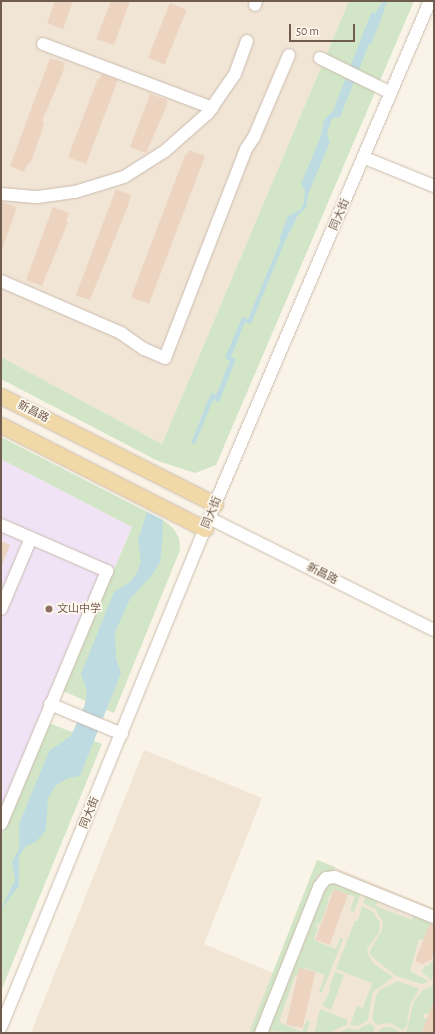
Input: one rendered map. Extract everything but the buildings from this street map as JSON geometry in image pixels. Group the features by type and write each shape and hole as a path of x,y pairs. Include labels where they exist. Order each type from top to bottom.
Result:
{"main road":[{"name":"新昌路","path":"1,396 210,517"},
{"name":"新昌路","path":"1,425 210,517"}],"street":[{"name":"同大街","path":"1,1027 210,517 365,158 430,1"},
{"path":"1,194 38,197 74,192 124,177 166,151 212,108 235,74 247,41"},
{"path":"43,44 212,108"},
{"path":"1,281 121,333 144,349 165,358 246,149 254,138 289,55"},
{"path":"320,58 391,93"},
{"path":"365,158 434,186"},
{"name":"新昌路","path":"210,517 434,630"},
{"path":"1,525 107,571 1,824"},
{"path":"1,609 30,538"},
{"path":"50,704 122,734"},
{"path":"261,1033 318,887 326,878 335,877 434,918"}],"shaded area":[{"path":"1,1 349,1 162,444 1,357"},
{"name":"文山中学","path":"1,459 132,527 1,837"},
{"path":"144,750 262,798 204,944 273,973 317,860 434,908 434,1033 31,1033"}],"green space":[{"path":"349,1 414,1 216,465 195,473 158,461 1,379 1,357 162,444"},
{"path":"1,437 163,520 173,528 179,538 180,550 114,713 63,691 132,527 1,459"},
{"path":"49,723 102,744 1,991 1,837"},
{"path":"317,860 335,867 334,870 318,875 257,1033 249,1033"},
{"path":"334,881 361,893 354,912 350,910 355,897 334,889 327,900 329,901 320,924 317,923 316,927 318,928 314,939 318,942 336,949 340,938 343,939 322,992 319,992 325,975 306,968 295,976 279,1022 302,1032 307,1020 310,1022 306,1033 267,1031 323,887"},
{"path":"366,895 379,897 376,906 412,920 415,912 434,920 434,927 423,940 419,939 410,971 429,981 422,984 396,976 371,956 370,951 382,930 383,922 375,909 363,903"},
{"path":"362,906 373,912 380,923 379,932 367,949 369,956 373,963 393,977 373,992 368,1020 358,1026 350,1025 357,1006 363,1008 372,983 336,969 355,921 358,921"},
{"path":"431,962 434,963 432,981 422,972 425,965 429,966"},
{"path":"335,972 344,975 331,1010 322,1006 331,989 329,988"},
{"path":"398,981 419,989 410,1005 407,1025 403,1030 390,1023 376,1025 372,1019 376,995 381,989"},
{"path":"434,985 434,1000 429,1014 424,1013 423,1017 427,1019 422,1033 406,1033 414,1001 423,990"},
{"path":"320,1009 348,1020 346,1025 329,1033 311,1033 315,1031"},
{"path":"370,1023 375,1028 373,1033 337,1033 349,1028 357,1030"},
{"path":"384,1027 391,1027 402,1033 376,1033"}],"water":[{"path":"383,1 387,1 382,17 371,44 369,44 340,117 332,118 327,134 330,142 309,192 306,208 298,215 285,241 251,324 245,322 231,357 236,359 219,402 213,400 195,444 191,443 211,393 216,395 230,361 225,358 242,317 248,319 281,240 279,239 288,216 300,210 304,203 305,191 301,184 321,136 324,120 333,111 371,13 375,13"},
{"path":"147,512 163,520 160,562 153,574 130,599 115,632 116,659 121,673 80,776 68,778 55,786 48,798 46,830 37,841 26,846 19,856 19,886 1,909 15,880 12,862 19,849 19,824 49,751 71,736 85,704 87,691 81,674 114,592 130,582 137,573 141,562 138,540"}],"place":[{"name":"文山中学","path":"49,609"}]}
